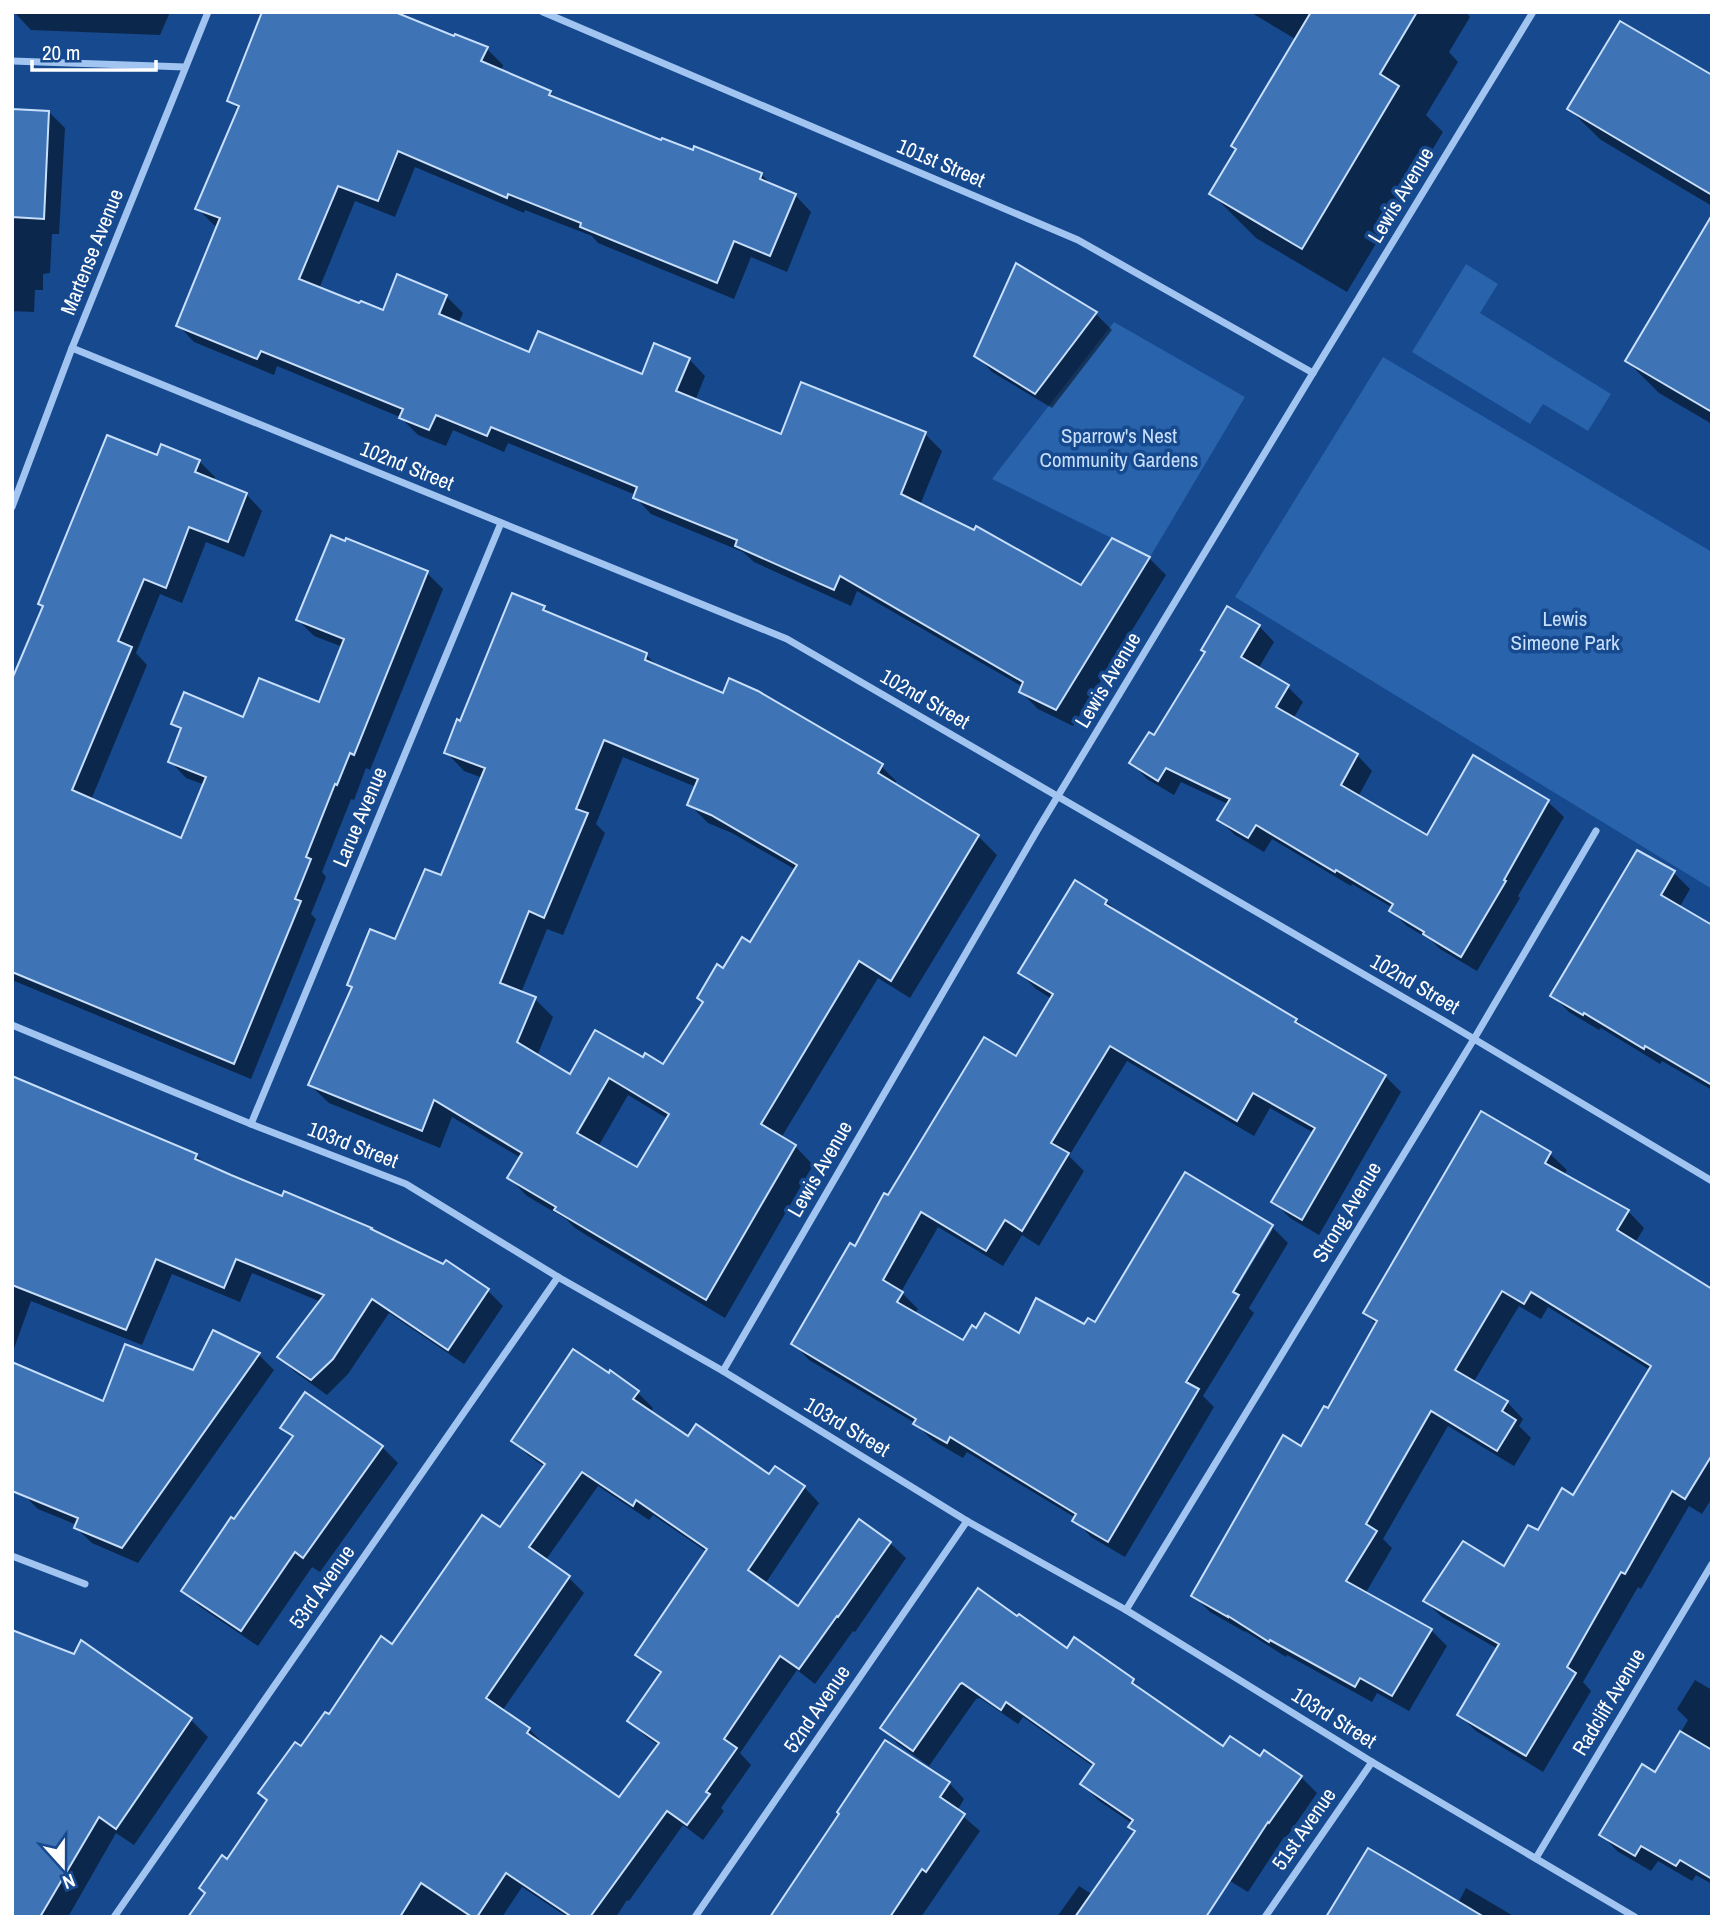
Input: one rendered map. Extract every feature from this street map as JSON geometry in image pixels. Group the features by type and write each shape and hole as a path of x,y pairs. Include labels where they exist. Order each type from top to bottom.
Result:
{"street":[{"name":"Martense Avenue","path":"12,507 72,348 208,12"},
{"name":"101st Street","path":"543,12 1079,240 1313,373"},
{"name":"Lewis Avenue","path":"723,1371 1058,797 1533,12"},
{"path":"12,61 185,67"},
{"name":"102nd Street","path":"72,348 787,639 1474,1039 1712,1181"},
{"name":"Larue Avenue","path":"251,1124 501,523"},
{"name":"Strong Avenue","path":"1126,1610 1474,1039 1595,831"},
{"name":"103rd Street","path":"12,1026 406,1184 558,1277 723,1371 967,1521 1126,1610 1372,1762 1636,1917"},
{"name":"53rd Avenue","path":"114,1917 558,1277"},
{"name":"52nd Avenue","path":"695,1917 967,1521"},
{"path":"12,1556 85,1584"},
{"name":"Radcliff Avenue","path":"1536,1858 1712,1564"},
{"name":"51st Avenue","path":"1265,1917 1372,1762"}],"green space":[{"path":"1466,264 1498,284 1480,313 1611,394 1588,431 1543,404 1530,424 1412,352"},
{"name":"Sparrow's Nest Community Gardens","path":"1114,322 1245,397 1150,557 992,479"},
{"name":"Lewis Simeone Park","path":"1383,357 1712,552 1712,889 1235,597"}],"building":[{"path":"262,12 395,12 488,47 481,61 551,91 549,95 661,140 662,138 693,150 694,146 762,173 760,179 796,194 770,256 734,241 717,283 580,227 581,223 508,194 507,198 398,151 378,201 338,186 299,279 383,310 397,274 447,295 439,314 529,352 538,331 642,374 654,343 690,358 676,391 781,434 801,382 926,432 901,494 974,530 976,526 1081,585 1112,538 1150,557 1056,710 1019,692 1023,682 840,576 834,590 735,546 737,540 633,498 637,487 491,427 487,436 436,415 429,430 399,418 403,409 261,351 257,359 176,326 220,218 195,209 239,106 227,101"},
{"path":"1311,12 1417,12 1380,74 1399,86 1302,249 1209,194 1236,149 1231,146"},
{"path":"1620,21 1712,75 1712,195 1567,109"},
{"path":"12,109 49,111 44,219 12,217"},
{"path":"1712,215 1712,412 1625,361"},
{"path":"1016,263 1097,312 1035,394 974,356"},
{"path":"107,435 157,455 161,444 200,460 195,472 247,493 228,542 189,527 166,588 144,579 118,641 132,647 72,790 181,838 206,777 168,762 181,728 171,724 184,692 243,717 259,678 319,702 344,639 296,620 331,535 345,541 346,538 428,571 354,755 350,753 337,785 335,784 306,857 311,859 295,899 301,901 234,1064 12,972 12,679 43,606 38,604"},
{"path":"512,593 545,606 543,610 647,653 645,660 723,693 729,678 758,691 883,764 878,773 979,835 891,981 859,961 761,1124 796,1145 706,1300 554,1210 556,1207 507,1178 522,1153 434,1100 422,1131 308,1085 352,987 347,985 370,929 395,939 425,869 441,875 485,768 444,753 457,719 460,721","holes":["604,740 698,779 687,805 711,815 797,865 750,942 742,937 723,968 717,964 697,998 703,1002 663,1064 645,1053 643,1057 595,1030 570,1074 517,1042 536,997 500,983 529,911 544,918 588,813 576,809","609,1078 669,1114 637,1167 577,1133"]},
{"path":"1227,606 1260,625 1241,657 1289,685 1276,707 1358,754 1341,785 1427,835 1473,755 1549,800 1461,957 1389,911 1393,904 1256,825 1248,838 1217,820 1230,799 1166,768 1158,781 1129,763 1149,732 1154,735 1205,652 1201,650"},
{"path":"1637,850 1675,871 1661,895 1712,925 1712,1085 1550,996"},
{"path":"1075,880 1107,900 1105,904 1386,1075 1302,1220 1271,1202 1315,1128 1253,1093 1237,1121 1110,1046 1051,1143 1069,1153 1022,1231 1005,1220 986,1251 921,1212 883,1280 903,1292 897,1302 963,1340 972,1325 976,1328 985,1313 1019,1333 1036,1298 1084,1324 1088,1318 1095,1322 1185,1172 1273,1225 1233,1292 1239,1295 1186,1382 1199,1389 1108,1542 1072,1521 1076,1514 950,1437 947,1443 913,1424 916,1419 791,1344 850,1243 855,1246 884,1193 888,1195 984,1037 1016,1056 1053,994 1018,973"},
{"path":"12,1076 197,1154 195,1159 231,1175 282,1196 284,1191 372,1228 443,1264 446,1260 489,1289 448,1350 372,1299 333,1359 311,1380 277,1357 324,1295 236,1259 224,1288 156,1259 126,1330 12,1285"},
{"path":"1481,1111 1551,1152 1545,1163 1629,1210 1617,1230 1712,1289 1712,1455 1685,1499 1672,1491 1625,1574 1621,1572 1567,1667 1576,1673 1526,1756 1457,1715 1499,1644 1423,1601 1463,1541 1504,1566 1528,1525 1538,1530 1562,1488 1573,1495 1651,1366 1531,1292 1524,1304 1502,1291 1455,1370 1508,1401 1502,1411 1516,1420 1497,1451 1431,1411 1366,1524 1377,1531 1346,1581 1432,1629 1392,1696 1360,1678 1355,1687 1270,1640 1269,1642 1191,1596 1283,1435 1301,1446 1324,1406 1328,1408 1377,1321 1363,1313"},
{"path":"213,1330 260,1353 122,1548 74,1528 78,1518 12,1491 12,1362 103,1401 125,1344 193,1370"},
{"path":"573,1349 609,1373 610,1370 639,1391 633,1399 688,1436 696,1424 769,1474 775,1466 805,1486 748,1570 798,1606 859,1519 891,1542 799,1669 780,1656 724,1739 737,1748 706,1792 710,1794 687,1825 667,1811 590,1917 572,1917 506,1873 477,1917 472,1917 421,1883 400,1917 188,1917 205,1893 199,1888 222,1855 227,1859 267,1800 258,1793 295,1742 301,1746 325,1712 329,1714 381,1636 392,1644 482,1515 500,1527 545,1464 511,1441","holes":["582,1472 633,1506 636,1500 707,1549 635,1655 661,1672 627,1721 659,1743 619,1797 527,1733 530,1728 486,1698 570,1576 529,1547"]},
{"path":"305,1392 383,1446 303,1558 295,1552 241,1631 181,1591 231,1517 234,1519 293,1436 280,1428"},
{"path":"978,1588 1067,1648 1074,1637 1134,1679 1132,1683 1223,1746 1230,1736 1260,1756 1264,1750 1302,1776 1268,1822 1206,1917 1075,1917 1135,1831 1128,1827 1133,1820 1080,1784 1094,1764 1006,1702 1001,1710 960,1684 913,1751 880,1728"},
{"path":"12,1630 74,1654 81,1640 192,1718 116,1829 99,1817 40,1917 12,1917"},
{"path":"1680,1731 1712,1750 1712,1879 1680,1860 1676,1866 1641,1846 1635,1856 1599,1835 1642,1764 1655,1772"},
{"path":"885,1740 950,1782 940,1797 965,1814 926,1872 922,1869 890,1917 770,1917 839,1814 837,1812"},
{"path":"1368,1848 1404,1869 1484,1917 1326,1917"}]}
